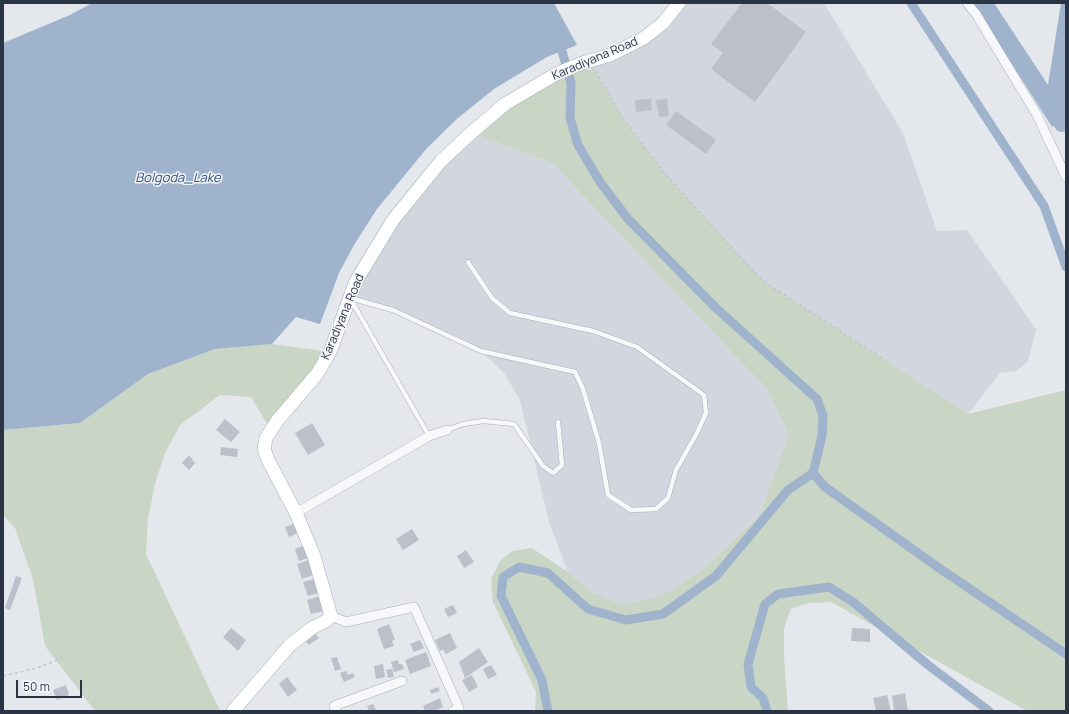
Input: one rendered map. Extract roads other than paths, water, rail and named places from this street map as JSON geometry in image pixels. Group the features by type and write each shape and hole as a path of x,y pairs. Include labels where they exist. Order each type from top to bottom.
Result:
{"street":[{"name":"Karadiyana Road","path":"331,616 314,556 296,513 268,460 264,449 266,438 276,421 317,374 330,352 356,281 393,220 441,162 505,104 556,74 610,54 644,38 663,23 679,3"},
{"path":"967,3 976,14 1037,115 1066,177"},
{"path":"296,513 429,436 447,430"},
{"path":"233,711 290,645 331,616 346,622 414,607 460,708 453,711"},
{"path":"336,711 334,706 402,681"}],"lane":[{"path":"350,298 393,310 481,351 574,372 583,389 599,444 608,495 631,510 656,509 668,498 676,470 697,433 706,413 704,395 637,347 593,331 510,313 492,298 468,262"},
{"path":"350,298 429,436"},
{"path":"447,430 463,424 484,421 514,424 543,466 553,473 562,465 558,422"}],"water":[{"name":"Bolgoda_Lake","path":"92,3 554,3 577,45 547,57 494,89 458,118 427,148 377,209 354,245 339,273 320,324 296,317 272,344 215,349 148,374 80,423 3,430 3,43 70,15"},
{"path":"973,3 994,3 1048,85 1061,3 1066,3 1066,112 1052,127"}],"waterway":[{"path":"911,3 1044,206 1066,267"},
{"path":"562,51 571,83 570,118 578,145 600,182 628,219 716,308 817,399 823,416 822,436 813,473 825,487 939,568 1066,654"},
{"path":"1048,101 1062,124"},
{"path":"548,711 542,680 501,596 503,577 519,567 548,573 588,609 626,620 663,614 716,576 788,490 813,473"},
{"path":"767,711 763,698 751,687 748,664 765,604 778,594 829,587 853,602 928,665 989,711"}]}
